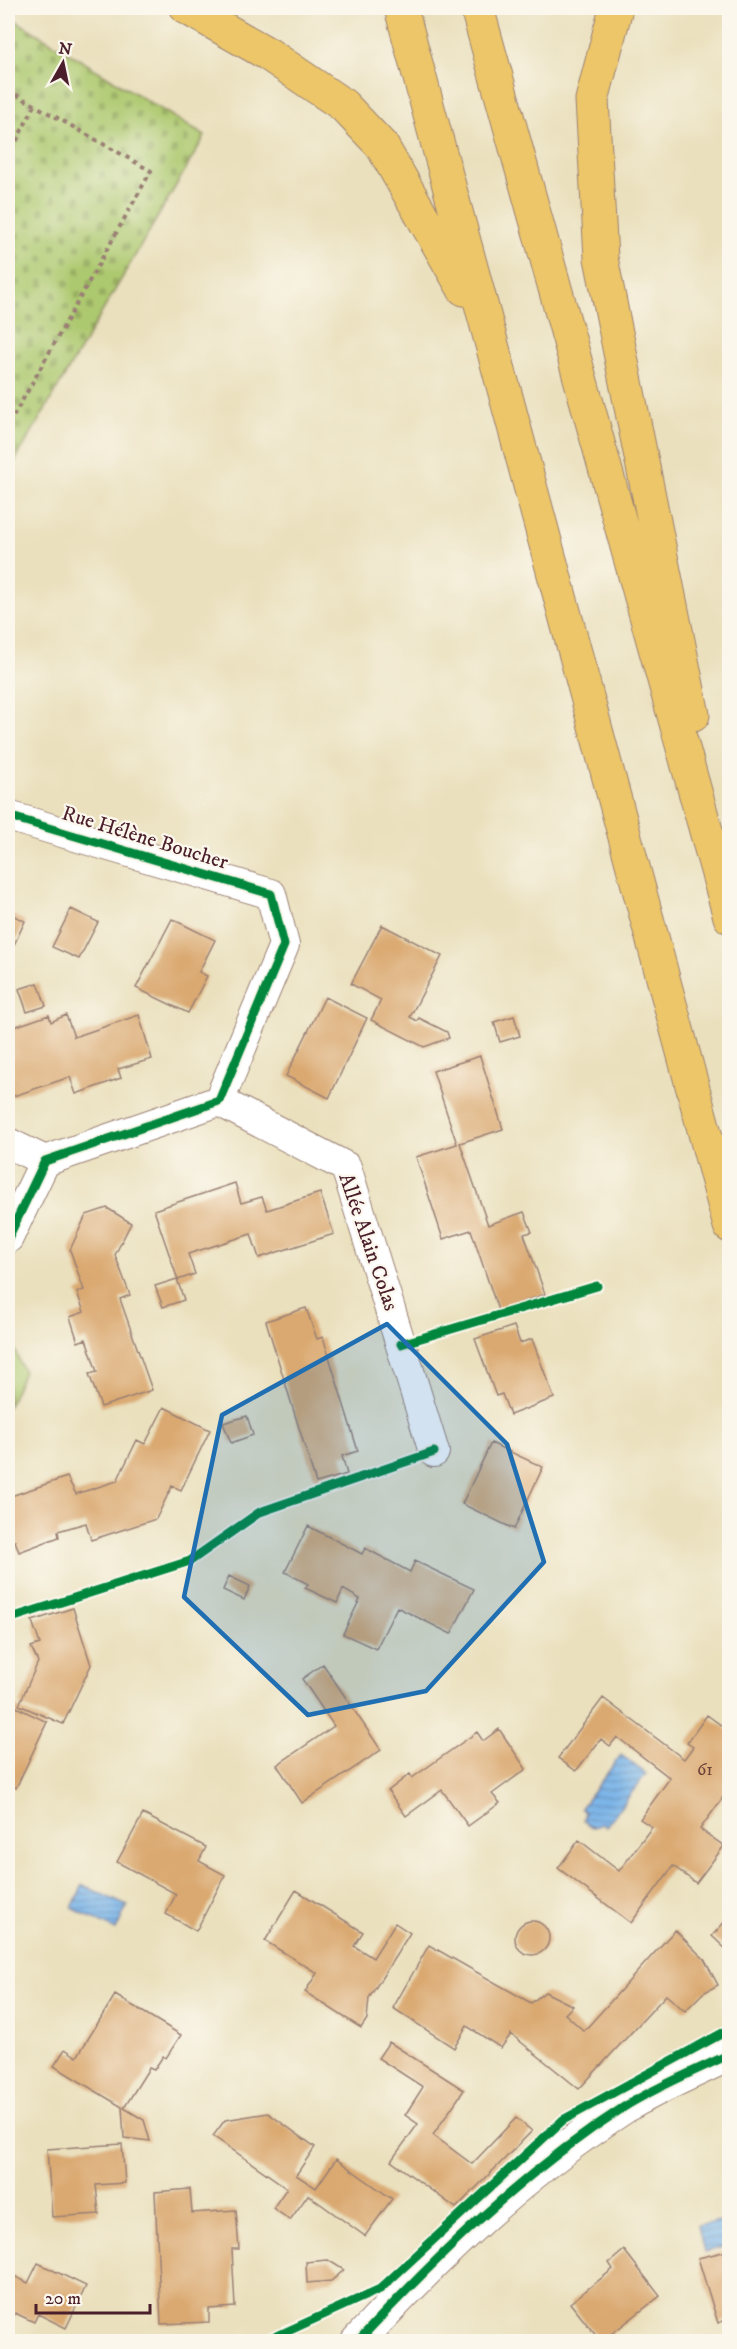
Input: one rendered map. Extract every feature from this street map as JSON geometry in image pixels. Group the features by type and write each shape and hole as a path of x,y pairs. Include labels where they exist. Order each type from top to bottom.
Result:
{"highway":[{"path":"187,8 268,54 344,105 382,146 488,333"},
{"path":"400,8 729,1226"},
{"path":"477,8 729,917"},
{"path":"616,8 592,100 601,258 696,731 717,877"}],"street":[{"name":"Rue Hélène Boucher","path":"8,816 271,894 284,945 219,1101"},
{"path":"8,1143 45,1161 219,1101"},
{"name":"Allée Alain Colas","path":"219,1101 346,1167 434,1452"},
{"path":"8,1238 45,1161"},
{"path":"357,2342 458,2236 540,2166 626,2106 729,2054"}],"path":[{"path":"8,90 151,171 8,423"},
{"path":"8,157 35,105"},
{"path":"401,1344 597,1287"},
{"path":"8,1619 190,1561 260,1512 434,1452"}],"highlighted area":[{"path":"387,1324 507,1444 544,1562 426,1691 308,1715 184,1597 222,1415"}],"green space":[{"path":"8,16 205,136 8,473"},
{"path":"8,1334 24,1372 8,1407"}],"water":[{"path":"621,1755 646,1774 606,1826 602,1823 594,1827 587,1825 583,1820 585,1812 581,1808"},
{"path":"83,1885 127,1906 116,1930 72,1908"},
{"path":"729,2219 729,2246 704,2252 698,2226"}],"building":[{"path":"71,909 98,922 79,959 52,947"},
{"path":"8,913 25,921 8,958"},
{"path":"172,919 215,940 199,972 207,976 188,1013 136,988"},
{"path":"382,925 442,956 410,1017 417,1021 419,1018 447,1032 449,1038 424,1047 371,1020 381,1000 351,984"},
{"path":"38,983 46,1006 27,1012 19,989"},
{"path":"325,997 367,1018 329,1098 286,1076"},
{"path":"49,1015 51,1022 66,1015 74,1037 139,1015 152,1059 118,1069 121,1078 76,1094 70,1077 8,1098 8,1029"},
{"path":"514,1016 520,1036 500,1042 494,1022"},
{"path":"480,1056 503,1129 460,1143 488,1225 524,1212 532,1232 524,1234 545,1294 498,1310 471,1230 443,1239 416,1157 457,1144 433,1071"},
{"path":"235,1183 241,1203 262,1197 267,1210 320,1193 334,1234 259,1258 251,1234 188,1254 195,1274 178,1280 154,1210"},
{"path":"107,1208 131,1223 115,1255 130,1295 120,1299 152,1390 101,1407 89,1374 97,1372 86,1339 78,1342 70,1317 84,1312 77,1292 84,1290 70,1250 86,1215"},
{"path":"177,1279 184,1300 163,1307 155,1286"},
{"path":"306,1308 317,1339 323,1337 358,1451 342,1456 347,1474 316,1483 266,1321"},
{"path":"514,1326 520,1343 532,1339 554,1398 510,1415 502,1394 496,1396 475,1339"},
{"path":"164,1407 210,1430 181,1490 172,1486 156,1519 91,1540 86,1523 58,1531 59,1537 19,1552 15,1541 8,1543 8,1497 67,1477 76,1494 117,1481 137,1440 145,1444"},
{"path":"247,1416 253,1435 231,1443 223,1423"},
{"path":"491,1443 543,1467 514,1529 462,1504"},
{"path":"308,1526 362,1554 365,1548 410,1572 415,1561 474,1589 451,1634 397,1607 376,1649 343,1634 360,1599 343,1589 337,1603 305,1588 308,1584 285,1572"},
{"path":"229,1576 250,1586 244,1600 223,1590"},
{"path":"8,1593 14,1610 8,1613"},
{"path":"73,1608 91,1665 63,1724 19,1705 38,1662 31,1647 40,1644 32,1621"},
{"path":"323,1664 381,1750 302,1803 277,1765 334,1726 302,1679"},
{"path":"603,1698 684,1759 693,1747 687,1743 707,1715 729,1731 729,1789 700,1829 724,1846 696,1883 673,1866 631,1923 558,1868 579,1840 619,1871 652,1827 640,1819 670,1778 617,1737 610,1746 601,1739 576,1771 558,1758"},
{"path":"8,1703 47,1722 16,1788 8,1784"},
{"path":"499,1729 526,1769 492,1794 500,1803 468,1826 442,1790 406,1816 388,1791 410,1774 412,1778 477,1732 483,1741"},
{"path":"143,1814 206,1847 199,1861 225,1875 196,1931 166,1914 176,1894 117,1862"},
{"path":"296,1890 363,1932 354,1946 373,1958 395,1923 410,1933 369,1998 367,2019 361,2028 305,1992 317,1973 265,1941"},
{"path":"729,1917 729,1952 712,1936"},
{"path":"532,1921 544,1926 549,1938 544,1950 532,1955 520,1950 515,1938 520,1926"},
{"path":"675,1930 704,1959 718,1985 703,1993 685,2011 666,1995 579,2089 511,2034 501,2048 467,2026 454,2048 393,2008 429,1945 531,2003 545,1992 573,2006 565,2014 584,2031"},
{"path":"115,1995 181,2035 166,2058 163,2056 154,2070 149,2068 124,2108 144,2120 150,2141 124,2138 122,2107 54,2066 65,2049 77,2057"},
{"path":"389,2042 464,2090 433,2135 472,2164 516,2118 532,2131 456,2208 391,2161 418,2124 405,2115 423,2087 378,2058"},
{"path":"268,2113 315,2147 296,2175 316,2188 336,2159 392,2199 365,2236 308,2195 290,2220 273,2208 287,2188 213,2136 225,2120"},
{"path":"122,2144 125,2183 96,2185 99,2214 52,2217 47,2149"},
{"path":"190,2189 192,2213 236,2210 239,2249 232,2249 235,2307 209,2309 209,2322 161,2324 155,2192"},
{"path":"8,2248 14,2251 8,2265"},
{"path":"624,2250 660,2296 601,2342 570,2303 613,2269 609,2263"},
{"path":"729,2251 729,2319 718,2323 698,2258"},
{"path":"328,2260 344,2270 331,2281 307,2283 306,2262"},
{"path":"38,2263 86,2286 66,2328 38,2314 34,2322 15,2313 12,2320 8,2318 8,2273 28,2283"}],"cycle path":[{"path":"8,816 271,894 284,945 219,1101 45,1161 8,1238"},
{"path":"401,1344 597,1286"},
{"path":"8,1619 190,1561 260,1512 434,1452"},
{"path":"264,2342 380,2289 563,2120 730,2029"},
{"path":"357,2342 451,2246 551,2159 624,2107 730,2054"}]}
